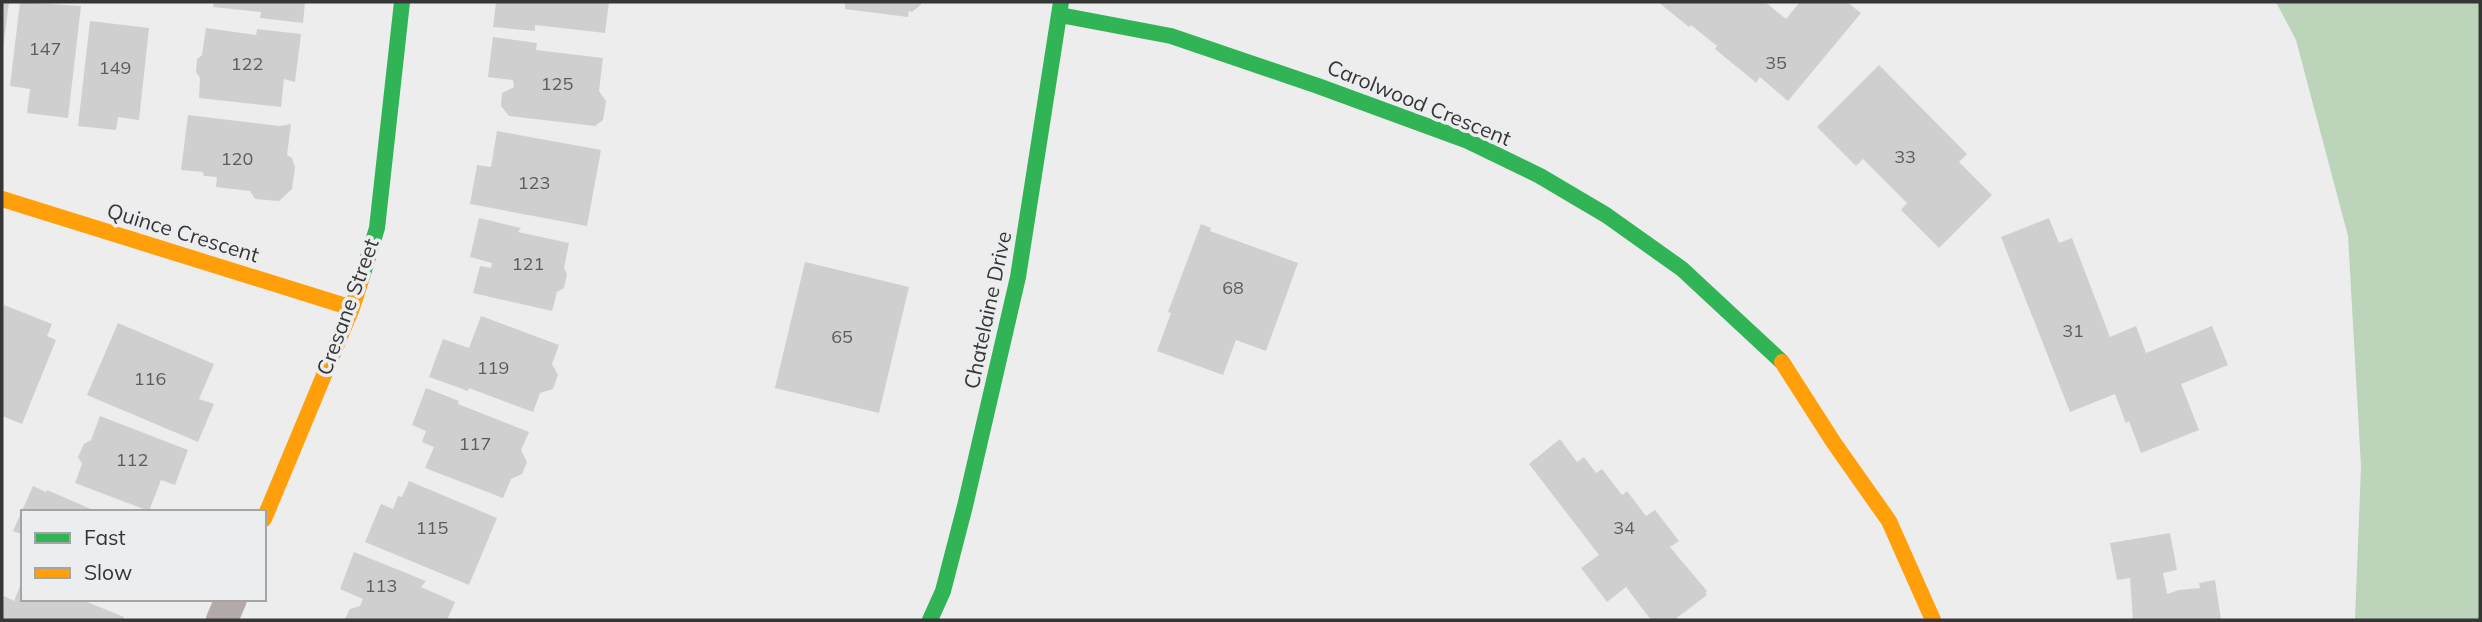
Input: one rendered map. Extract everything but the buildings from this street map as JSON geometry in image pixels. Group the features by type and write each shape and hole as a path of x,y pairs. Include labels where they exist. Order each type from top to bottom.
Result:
{"street":[{"name":"Cresane Street","path":"266,514 352,308 377,228 402,2"},
{"name":"Chatelaine Drive","path":"930,620 943,591 968,494 1018,277 1060,8"},
{"name":"Carolwood Crescent","path":"1060,8 1171,36 1468,141 1540,176 1606,215 1682,269 1787,367 1834,443 1889,521 1933,620"},
{"name":"Quince Crescent","path":"2,199 352,308"},
{"path":"222,620 230,601"}],"green space":[{"path":"2276,2 2480,2 2480,620 2355,620 2361,466 2348,236 2296,40"}],"traffic: fast":[{"path":"362,277 377,228 402,2"},
{"path":"930,620 943,591 965,506 1018,277 1061,2"},
{"path":"1060,15 1171,36 1468,141 1540,176 1606,215 1682,269 1782,362"}],"traffic: slow":[{"path":"2,199 352,308"},
{"path":"266,514 352,308 362,277"},
{"path":"1782,362 1889,521 1933,620"}]}
